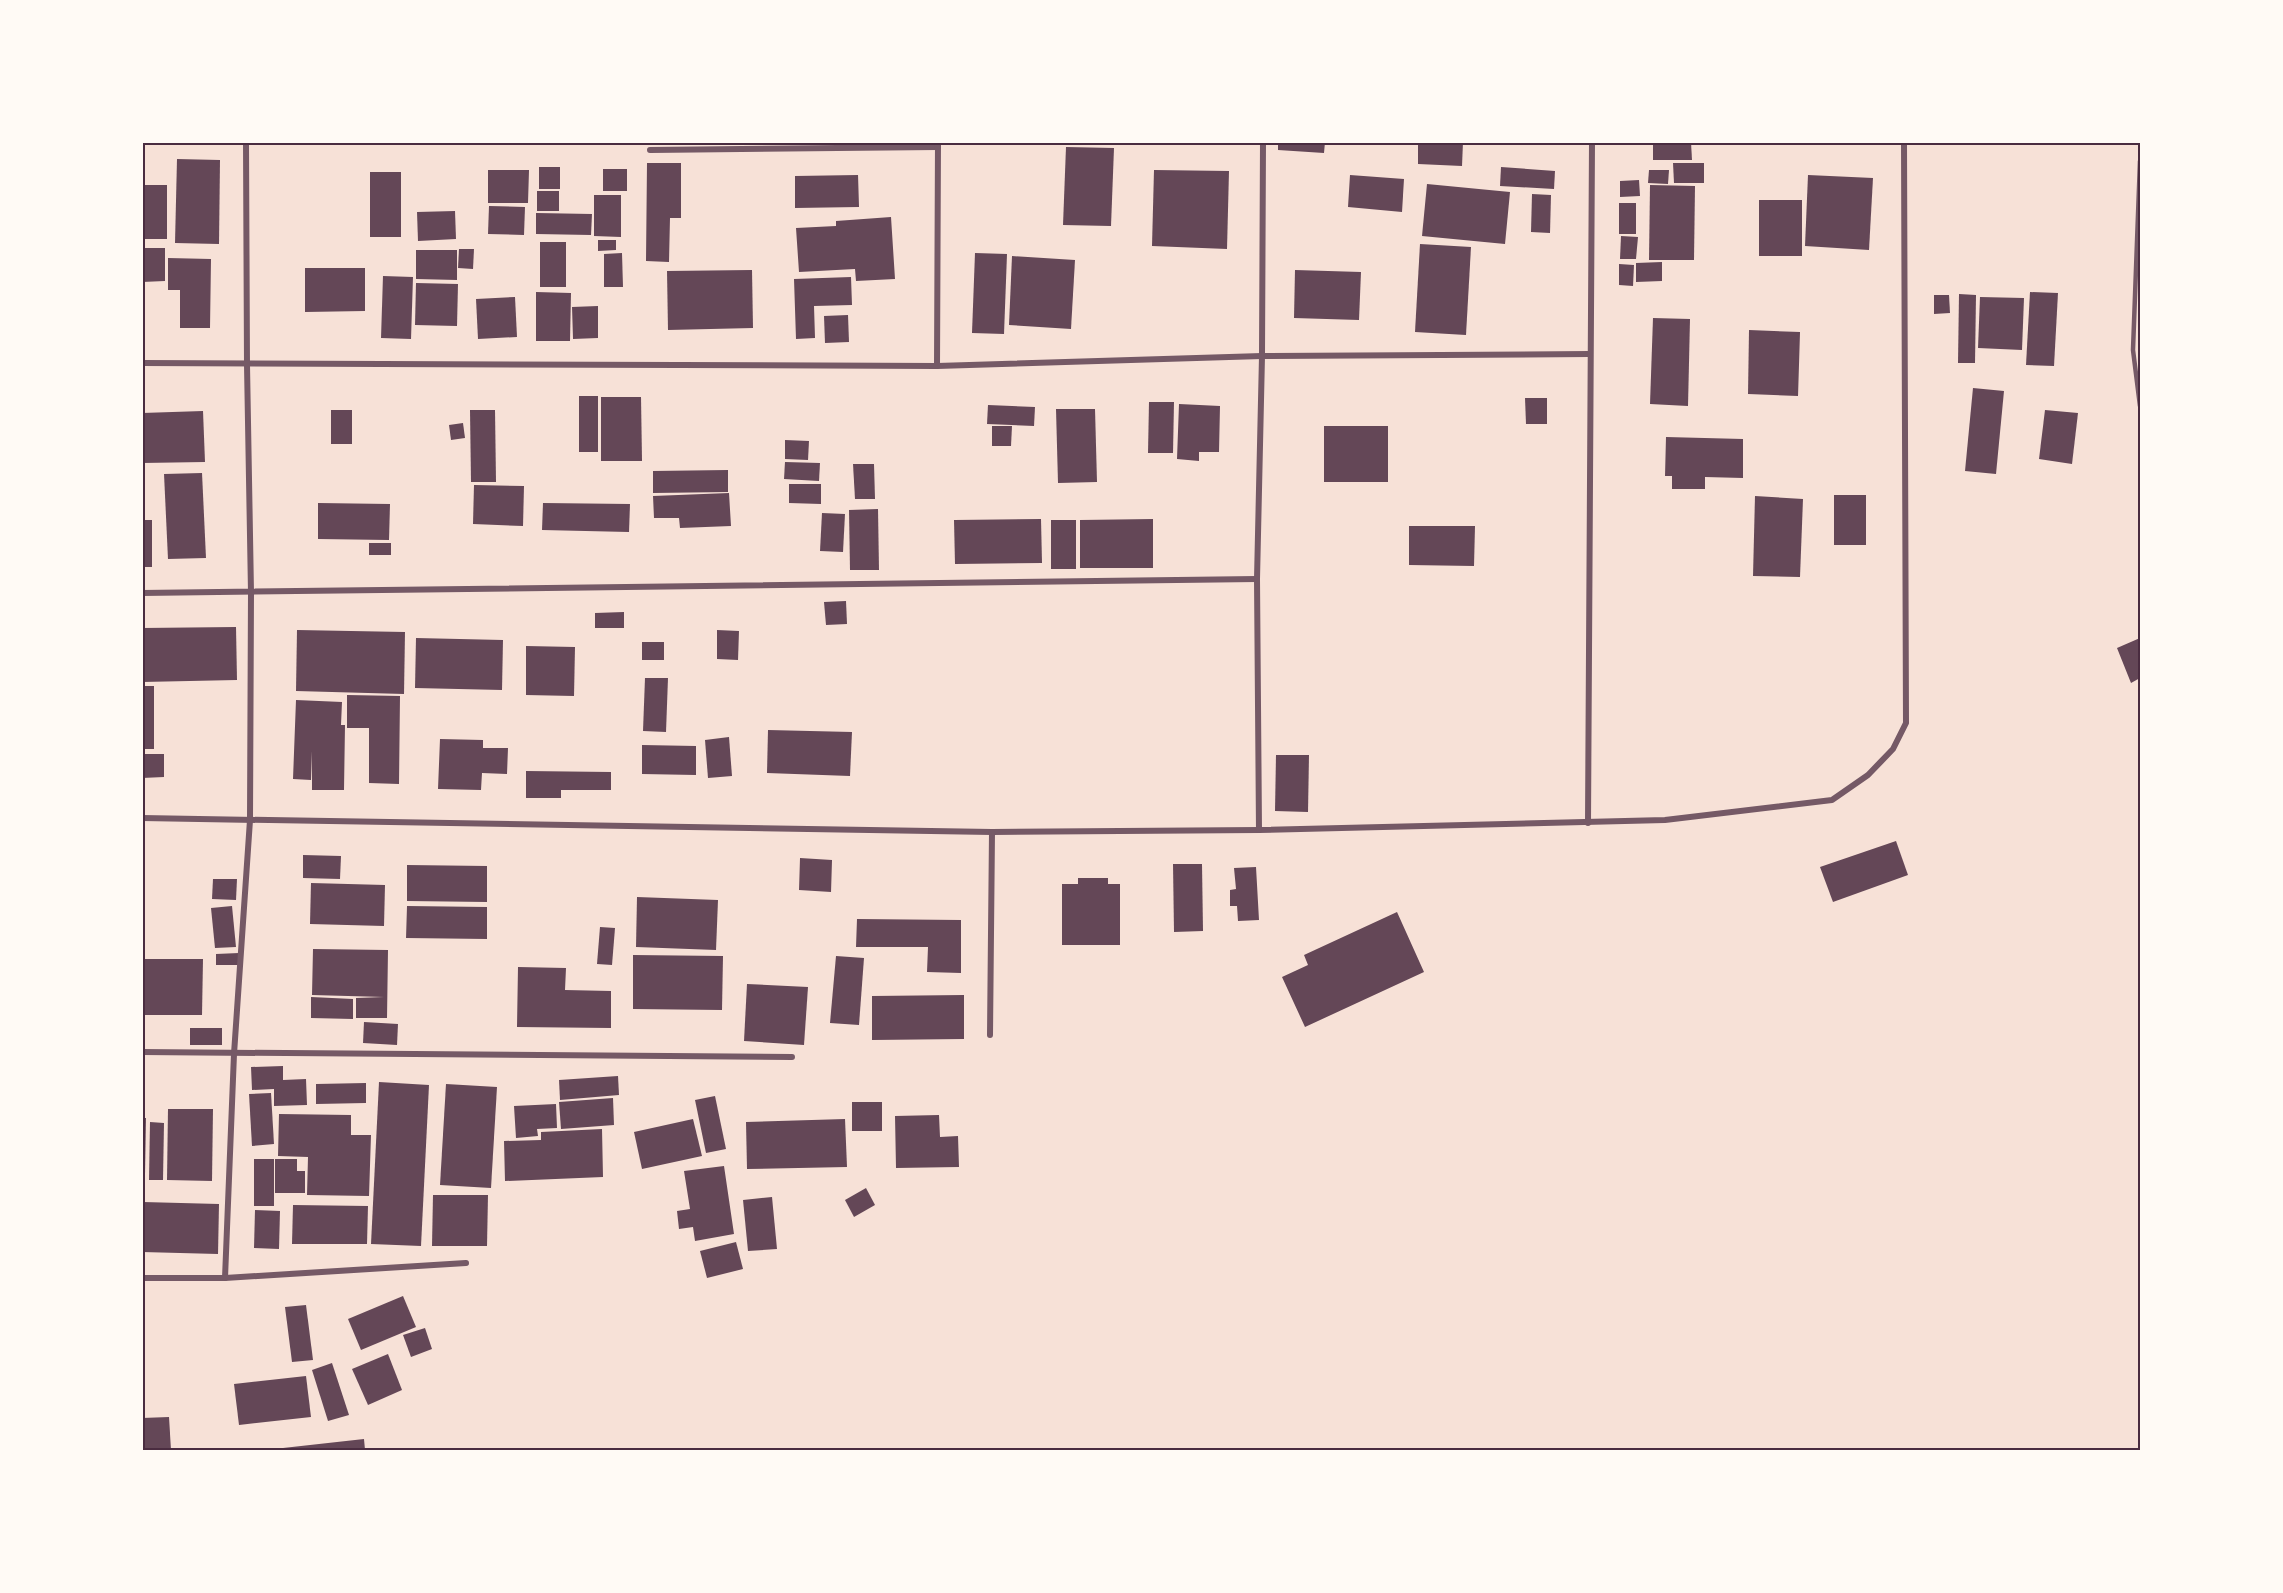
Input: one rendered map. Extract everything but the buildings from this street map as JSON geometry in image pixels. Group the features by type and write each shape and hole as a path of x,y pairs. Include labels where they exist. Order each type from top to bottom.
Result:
{"street":[{"path":"225,1278 234,1054 250,820 251,592 246,142"},
{"path":"1259,830 1257,579 1262,356 1263,142"},
{"path":"1588,823 1592,142"},
{"path":"142,818 992,832 1259,830 1665,820 1832,800 1868,775 1893,749 1906,723 1904,142"},
{"path":"650,150 938,145 937,366"},
{"path":"142,363 937,366 1262,356 1590,354"},
{"path":"142,593 1257,579"},
{"path":"990,1035 992,832"},
{"path":"142,1052 792,1057"},
{"path":"142,1278 225,1278 466,1263"}],"lane":[{"path":"2140,161 2133,350 2140,405"}]}
